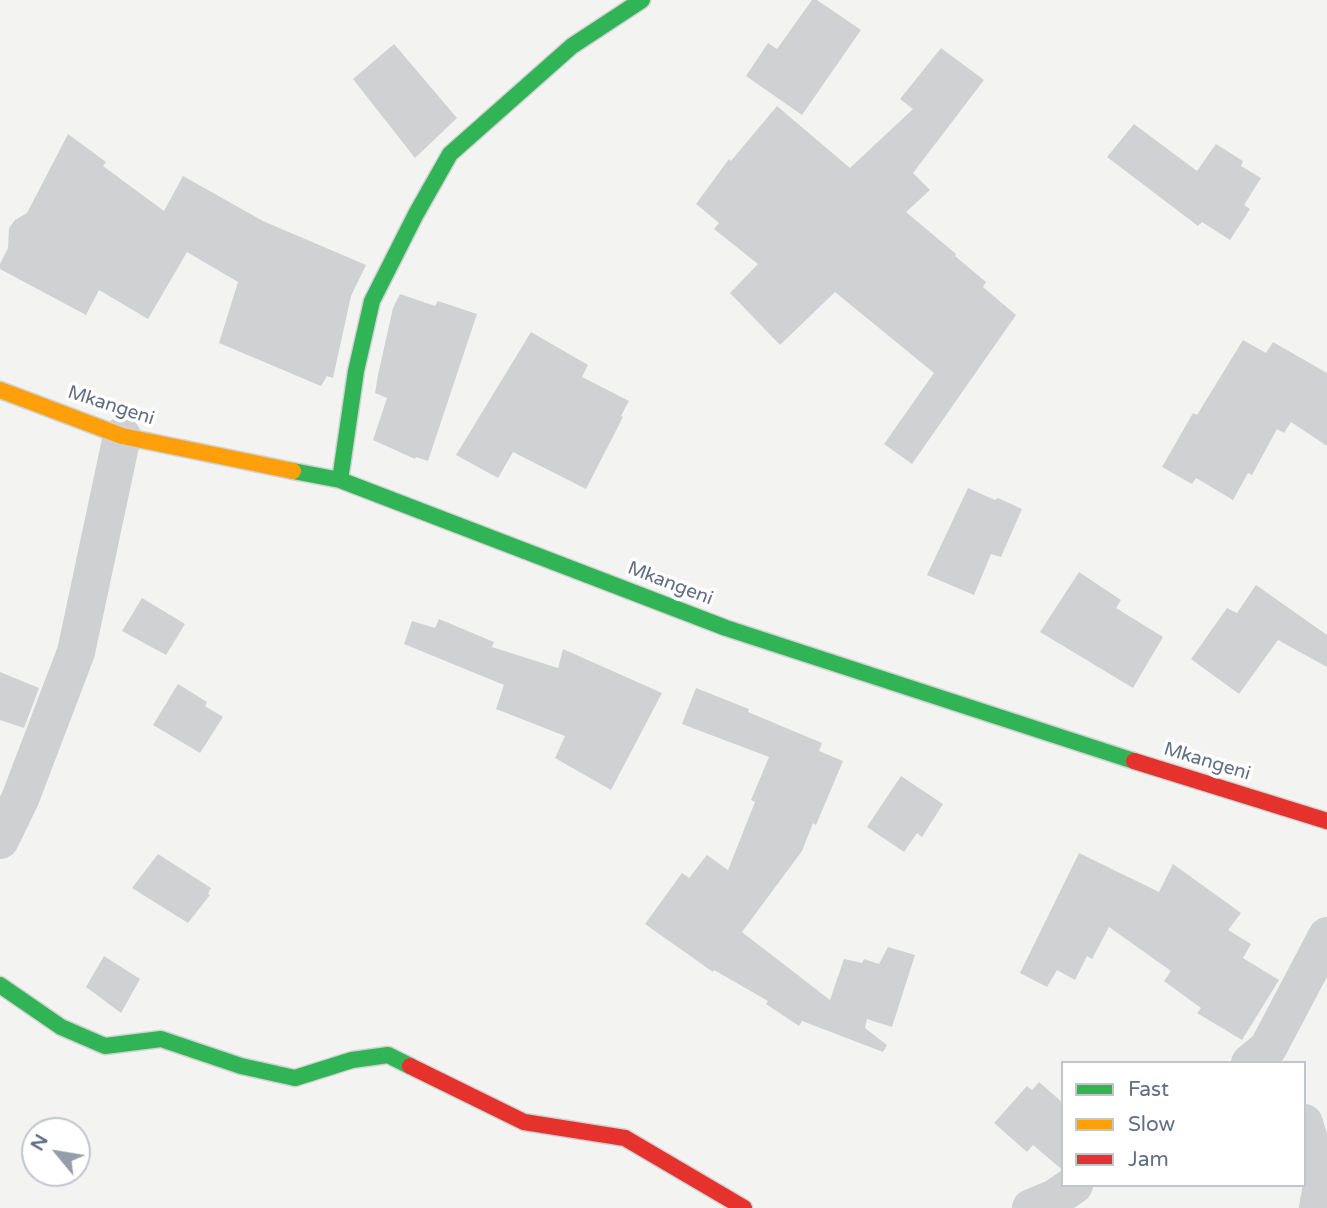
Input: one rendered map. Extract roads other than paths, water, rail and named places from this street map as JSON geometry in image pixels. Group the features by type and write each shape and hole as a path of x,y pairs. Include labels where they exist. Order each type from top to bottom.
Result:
{"street":[{"path":"340,480 356,371 372,301 416,214 450,155 572,46 642,0"},
{"name":"Mkangeni","path":"0,390 122,436 340,480 726,628 1127,759 1327,821"},
{"path":"0,840 20,799 76,652 122,436"},
{"path":"1266,1058 1327,936"},
{"path":"0,985 61,1027 104,1046 161,1040 241,1066 295,1078 352,1060 388,1055 524,1122 625,1138 744,1208"},
{"path":"1306,1130 1322,1185 1318,1208"},
{"path":"1031,1208 1055,1198 1071,1187"}]}
